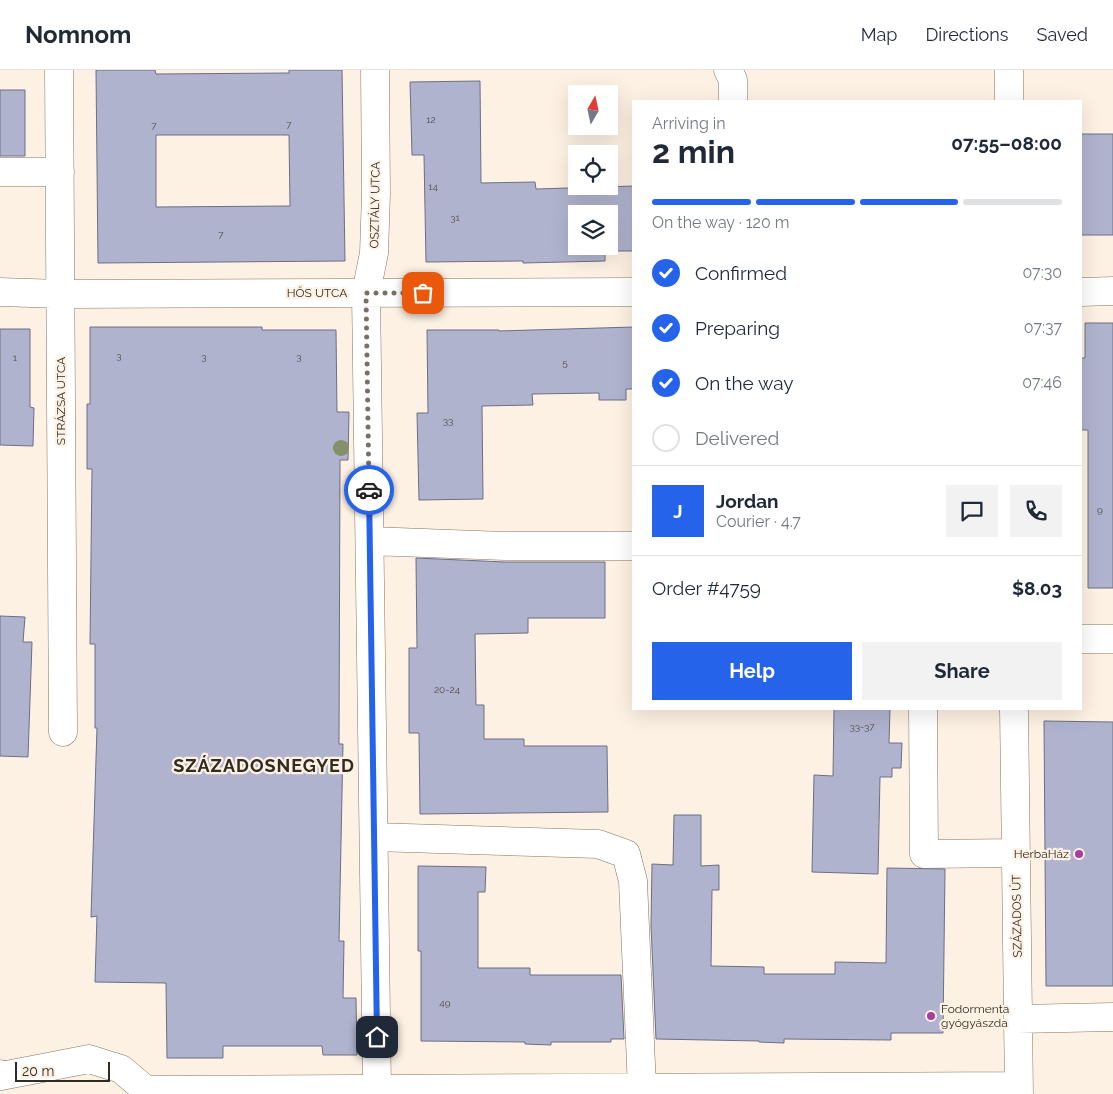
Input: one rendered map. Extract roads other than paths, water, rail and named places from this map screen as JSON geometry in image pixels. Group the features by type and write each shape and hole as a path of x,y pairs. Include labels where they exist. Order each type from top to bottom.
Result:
{"street":[{"name":"STRÁZSA UTCA","path":"60,70 63,732"},
{"name":"OSZTÁLY UTCA","path":"375,70 374,253 366,293 377,1089"},
{"path":"728,70 733,80 733,100"},
{"path":"1009,70 1009,100"},
{"path":"0,172 60,172"},
{"path":"1082,292 1113,291"},
{"name":"HŐS UTCA","path":"0,292 60,294 632,292"},
{"path":"370,540 505,546 632,546"},
{"path":"1082,639 1113,639"},
{"path":"923,710 924,854 1016,853"},
{"name":"SZÁZADOS ÚT","path":"1014,710 1019,1090"},
{"path":"374,837 598,844 626,854 633,881 642,1088"},
{"path":"1018,1019 1113,1017"},
{"path":"0,1075 89,1059 121,1069 146,1092 642,1088 1019,1090"}],"place":[{"name":"HerbaHáz","path":"1079,854"},
{"name":"Fodormenta gyógyászda","path":"931,1016"}],"district":[{"name":"SZÁZADOSNEGYED","path":"264,766"}]}
